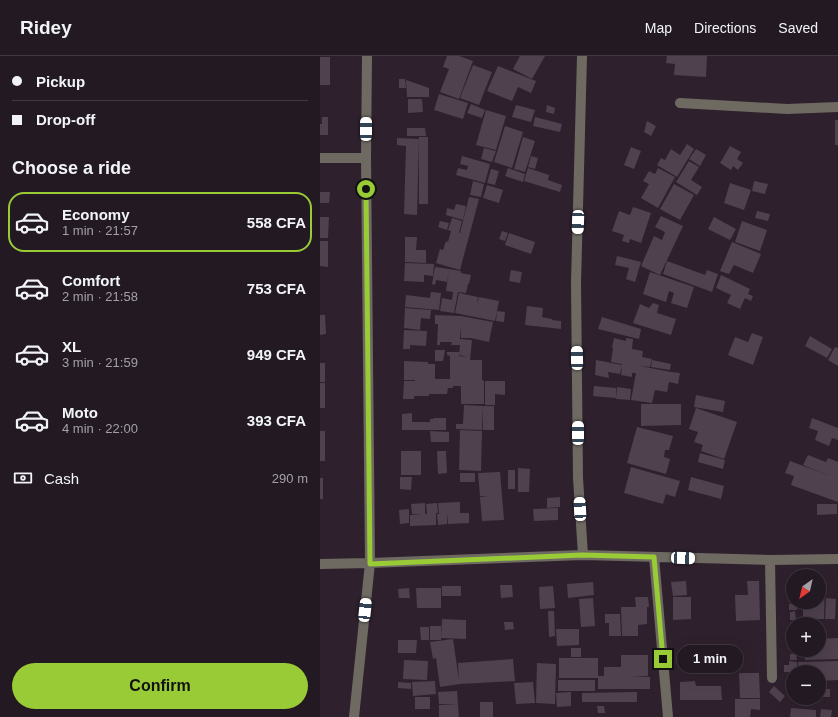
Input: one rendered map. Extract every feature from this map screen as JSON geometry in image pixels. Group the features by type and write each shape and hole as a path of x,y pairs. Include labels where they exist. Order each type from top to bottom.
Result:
{"street":[{"path":"354,717 370,564 366,158 367,56"},
{"path":"582,56 576,283 578,478 582,555"},
{"path":"680,103 787,109 838,108"},
{"path":"320,158 366,158"},
{"path":"320,564 370,564 582,555 770,560 838,559"},
{"path":"654,557 668,717"},
{"path":"770,560 772,678"}],"building":[{"path":"447,56 459,56 473,61 459,99 440,92 449,69 443,67"},
{"path":"520,56 545,56 532,79 513,69"},
{"path":"667,56 707,56 706,77 674,75 675,64 666,63"},
{"path":"320,57 330,57 330,85 320,85"},
{"path":"473,65 492,72 479,105 460,98"},
{"path":"498,66 536,81 531,93 518,87 512,101 487,91"},
{"path":"399,79 405,79 406,88 399,88"},
{"path":"406,80 429,88 429,97 407,97"},
{"path":"439,94 468,103 463,119 434,110"},
{"path":"408,99 422,99 423,112 408,113"},
{"path":"471,104 485,110 482,118 467,113"},
{"path":"516,105 535,110 531,122 512,117"},
{"path":"547,105 555,108 554,114 546,112"},
{"path":"486,110 506,116 496,150 476,145"},
{"path":"322,117 328,117 328,135 320,135 320,124 322,124"},
{"path":"535,117 562,124 560,132 533,126"},
{"path":"835,120 838,120 838,145 835,145"},
{"path":"647,121 656,126 651,136 644,132"},
{"path":"505,126 523,132 512,168 494,162"},
{"path":"407,128 425,128 426,136 407,136"},
{"path":"419,137 428,137 428,204 419,204"},
{"path":"523,137 535,141 525,172 514,169"},
{"path":"397,138 419,139 417,215 404,214 406,146 397,145"},
{"path":"687,144 694,149 677,177 657,165 661,158 665,160 671,149 680,155"},
{"path":"730,146 741,152 737,159 743,163 738,170 733,166 731,170 720,163"},
{"path":"631,147 641,151 634,169 624,165"},
{"path":"484,148 496,151 492,162 481,159"},
{"path":"696,149 706,155 700,166 689,159"},
{"path":"462,156 490,164 485,183 456,175 458,168 467,170 468,166 460,164"},
{"path":"531,156 538,158 535,169 528,167"},
{"path":"689,161 699,167 691,180 702,187 697,195 676,182"},
{"path":"508,168 525,174 523,182 505,176"},
{"path":"528,168 549,175 548,180 562,185 560,192 524,181"},
{"path":"658,168 675,177 658,208 641,198 649,184 643,181 649,171 655,174"},
{"path":"491,169 499,171 495,185 487,183"},
{"path":"473,181 484,184 481,197 470,195"},
{"path":"754,181 768,184 765,194 752,191"},
{"path":"730,183 751,190 744,210 724,203"},
{"path":"674,184 694,195 680,220 660,209"},
{"path":"487,185 503,190 499,203 483,198"},
{"path":"320,192 330,192 329,203 320,203"},
{"path":"469,197 479,199 460,270 436,263 440,249 443,250 446,241 448,242 451,231 448,230 452,218 462,221 460,233"},
{"path":"456,204 466,206 463,220 446,215 447,208 454,210"},
{"path":"633,207 651,213 641,243 630,239 629,243 622,241 624,235 612,231 619,211 630,215"},
{"path":"757,211 770,214 768,221 755,218"},
{"path":"661,216 683,226 660,275 641,266 654,236 662,240 665,232 655,227"},
{"path":"320,217 329,217 328,238 320,238"},
{"path":"714,217 736,229 730,240 708,229"},
{"path":"440,221 449,223 447,230 438,227"},
{"path":"742,221 767,230 760,251 735,242"},
{"path":"502,231 508,233 505,241 499,239"},
{"path":"509,233 535,242 531,254 505,245"},
{"path":"405,237 417,237 416,250 426,250 426,263 405,262"},
{"path":"320,241 328,241 328,267 320,266"},
{"path":"732,242 761,254 753,273 734,265 729,274 720,271"},
{"path":"617,256 641,262 635,282 626,279 629,268 615,265"},
{"path":"667,261 705,275 707,270 718,274 712,292 663,274"},
{"path":"405,263 434,264 433,276 424,275 424,282 404,281"},
{"path":"435,267 449,269 447,282 436,280 435,285 432,284"},
{"path":"449,269 461,271 461,273 471,275 466,293 458,292 454,313 440,311 442,298 452,300 453,292 446,291"},
{"path":"511,270 522,272 520,283 509,281"},
{"path":"650,272 694,287 687,308 671,303 674,293 669,291 666,302 643,294"},
{"path":"721,275 750,289 748,294 753,296 751,301 745,298 740,309 727,303 731,295 716,288"},
{"path":"431,292 441,293 439,310 405,307 406,295 430,298"},
{"path":"459,293 478,297 477,304 479,297 499,301 495,321 455,313"},
{"path":"653,303 659,305 657,313 676,319 671,335 633,323 640,304 649,308"},
{"path":"527,306 543,308 542,317 561,321 561,329 525,325"},
{"path":"405,308 431,310 430,319 421,318 420,330 404,328"},
{"path":"497,311 505,312 504,322 496,321"},
{"path":"320,315 325,315 326,334 320,335"},
{"path":"435,315 461,316 493,322 489,342 471,338 461,338 460,327 460,339 472,340 470,360 482,360 484,404 461,404 461,386 453,386 453,388 448,388 447,394 429,394 429,396 414,396 414,399 403,399 404,381 415,381 404,380 404,361 428,362 428,364 435,364 435,379 450,379 450,356 447,355 447,352 459,352 459,355 460,345 451,345 452,342 440,342 440,345 437,345 438,324 435,324"},
{"path":"602,317 641,329 639,339 598,329"},
{"path":"404,330 427,331 426,346 410,345 410,349 403,349"},
{"path":"752,333 763,337 753,365 728,355 735,337 748,342"},
{"path":"810,336 832,349 827,358 805,346"},
{"path":"614,338 626,341 626,338 633,339 632,349 643,351 642,357 652,359 650,367 640,366 671,372 667,392 655,390 652,403 631,400 636,373 632,373 632,377 621,375 622,364 611,362"},
{"path":"835,347 838,348 838,366 828,360"},
{"path":"435,350 445,350 443,361 435,361"},
{"path":"596,360 622,365 620,374 608,372 609,378 595,375"},
{"path":"652,360 671,364 670,370 651,367"},
{"path":"320,363 325,363 325,382 320,382"},
{"path":"671,372 680,373 678,384 669,382"},
{"path":"485,381 505,381 505,395 495,394 495,405 485,405"},
{"path":"320,383 325,383 325,408 320,408"},
{"path":"594,386 616,388 616,398 593,396"},
{"path":"617,387 631,389 630,400 616,399"},
{"path":"696,395 725,401 723,412 694,407"},
{"path":"641,404 681,404 681,425 641,426"},
{"path":"464,405 483,406 482,430 456,429 456,424 463,424"},
{"path":"483,406 494,406 494,430 483,430"},
{"path":"696,408 737,422 724,459 701,451 703,445 694,442 698,432 689,429"},
{"path":"412,413 412,422 430,422 430,419 434,419 433,418 446,418 446,430 402,430 402,414"},
{"path":"812,418 838,428 838,440 832,438 829,446 815,440 818,431 809,428"},
{"path":"637,427 673,436 669,450 665,450 664,457 670,459 666,474 627,463"},
{"path":"460,430 482,431 481,471 459,470"},
{"path":"320,431 325,431 325,461 320,461"},
{"path":"430,431 449,432 449,442 431,442"},
{"path":"401,451 421,451 421,475 401,475"},
{"path":"437,451 446,451 447,473 438,474"},
{"path":"700,453 725,460 723,469 698,462"},
{"path":"808,455 826,462 828,458 838,462 838,502 791,485 794,476 785,473 790,461 828,475 803,465"},
{"path":"631,467 680,481 675,497 666,494 663,504 624,493"},
{"path":"518,468 530,469 529,492 518,492"},
{"path":"508,470 515,470 515,489 508,489"},
{"path":"500,472 504,520 482,521 480,497 488,496 480,496 478,473"},
{"path":"460,473 475,473 475,482 460,482"},
{"path":"400,477 412,477 411,490 400,489"},
{"path":"691,477 724,486 721,499 688,490"},
{"path":"320,478 323,478 323,499 320,499"},
{"path":"560,497 560,507 547,508 547,498"},
{"path":"460,502 460,513 469,513 469,523 448,524 447,513 447,524 438,525 438,503"},
{"path":"425,503 425,514 427,514 426,504 437,503 438,513 436,513 436,525 410,526 410,515 422,514 412,514 411,504"},
{"path":"817,504 837,504 837,514 817,515"},
{"path":"558,508 558,520 534,521 533,509"},
{"path":"409,509 409,523 400,524 399,510"},
{"path":"686,581 687,595 673,596 671,582"},
{"path":"747,581 759,581 760,620 736,621 735,595 748,595"},
{"path":"593,582 594,595 568,598 567,584"},
{"path":"500,585 512,585 513,597 501,598"},
{"path":"442,586 461,586 461,596 442,596"},
{"path":"553,586 555,608 540,609 539,587"},
{"path":"409,588 410,598 399,598 398,589"},
{"path":"416,588 441,588 441,608 417,608"},
{"path":"635,597 648,597 649,607 647,607 647,624 638,625 638,636 622,636 621,607 636,607"},
{"path":"673,597 691,597 691,619 673,620"},
{"path":"593,598 595,626 581,627 579,599"},
{"path":"826,598 836,599 835,619 826,619"},
{"path":"803,609 824,609 824,617 803,617"},
{"path":"548,611 554,611 555,636 549,637"},
{"path":"795,611 796,617 790,617 790,612"},
{"path":"605,614 620,614 621,636 609,636 609,623 605,623"},
{"path":"442,619 466,620 466,639 441,638"},
{"path":"504,622 513,622 514,629 505,630"},
{"path":"430,626 441,626 441,640 430,640"},
{"path":"420,627 429,627 429,640 421,640"},
{"path":"556,629 579,629 579,645 557,646"},
{"path":"838,638 838,659 805,660 805,657 826,657 826,639"},
{"path":"453,639 459,680 458,663 513,659 515,681 460,684 440,687 436,658 433,659 430,642"},
{"path":"398,640 417,640 416,653 398,653"},
{"path":"571,648 581,648 581,657 571,657"},
{"path":"694,649 694,661 679,662 679,650"},
{"path":"621,655 648,655 648,676 629,676 650,677 650,689 598,689 598,678 559,678 559,658 598,658 598,676 604,676 604,667 621,667"},
{"path":"790,657 796,657 797,660 790,660"},
{"path":"404,660 428,661 427,680 403,679"},
{"path":"789,661 797,662 797,665 789,665"},
{"path":"838,661 838,680 826,681 826,665 798,665 798,662"},
{"path":"537,663 556,664 555,704 536,703"},
{"path":"784,665 786,665 786,672 784,672"},
{"path":"739,673 759,673 760,698 740,698"},
{"path":"558,680 595,680 595,691 558,691"},
{"path":"435,681 436,694 413,696 412,682"},
{"path":"695,681 696,686 721,686 722,700 680,700 680,682"},
{"path":"398,682 411,683 411,689 398,688"},
{"path":"533,682 535,703 516,704 514,683"},
{"path":"774,686 785,696 780,702 769,692"},
{"path":"826,689 830,689 830,697 826,697"},
{"path":"457,691 458,704 439,704 438,692"},
{"path":"571,692 571,706 557,707 556,693"},
{"path":"637,692 637,702 582,702 582,693"},
{"path":"415,697 430,697 430,709 415,709"},
{"path":"735,699 760,699 760,710 751,709 750,717 735,717"},
{"path":"480,702 493,702 493,717 480,717"},
{"path":"458,704 459,717 439,717 439,705"},
{"path":"597,706 604,706 605,713 598,713"},
{"path":"791,708 816,710 816,717 790,717"},
{"path":"821,709 832,710 831,717 820,717"}],"route":[{"path":"366,189 370,564 582,555 654,557 663,659"}]}
